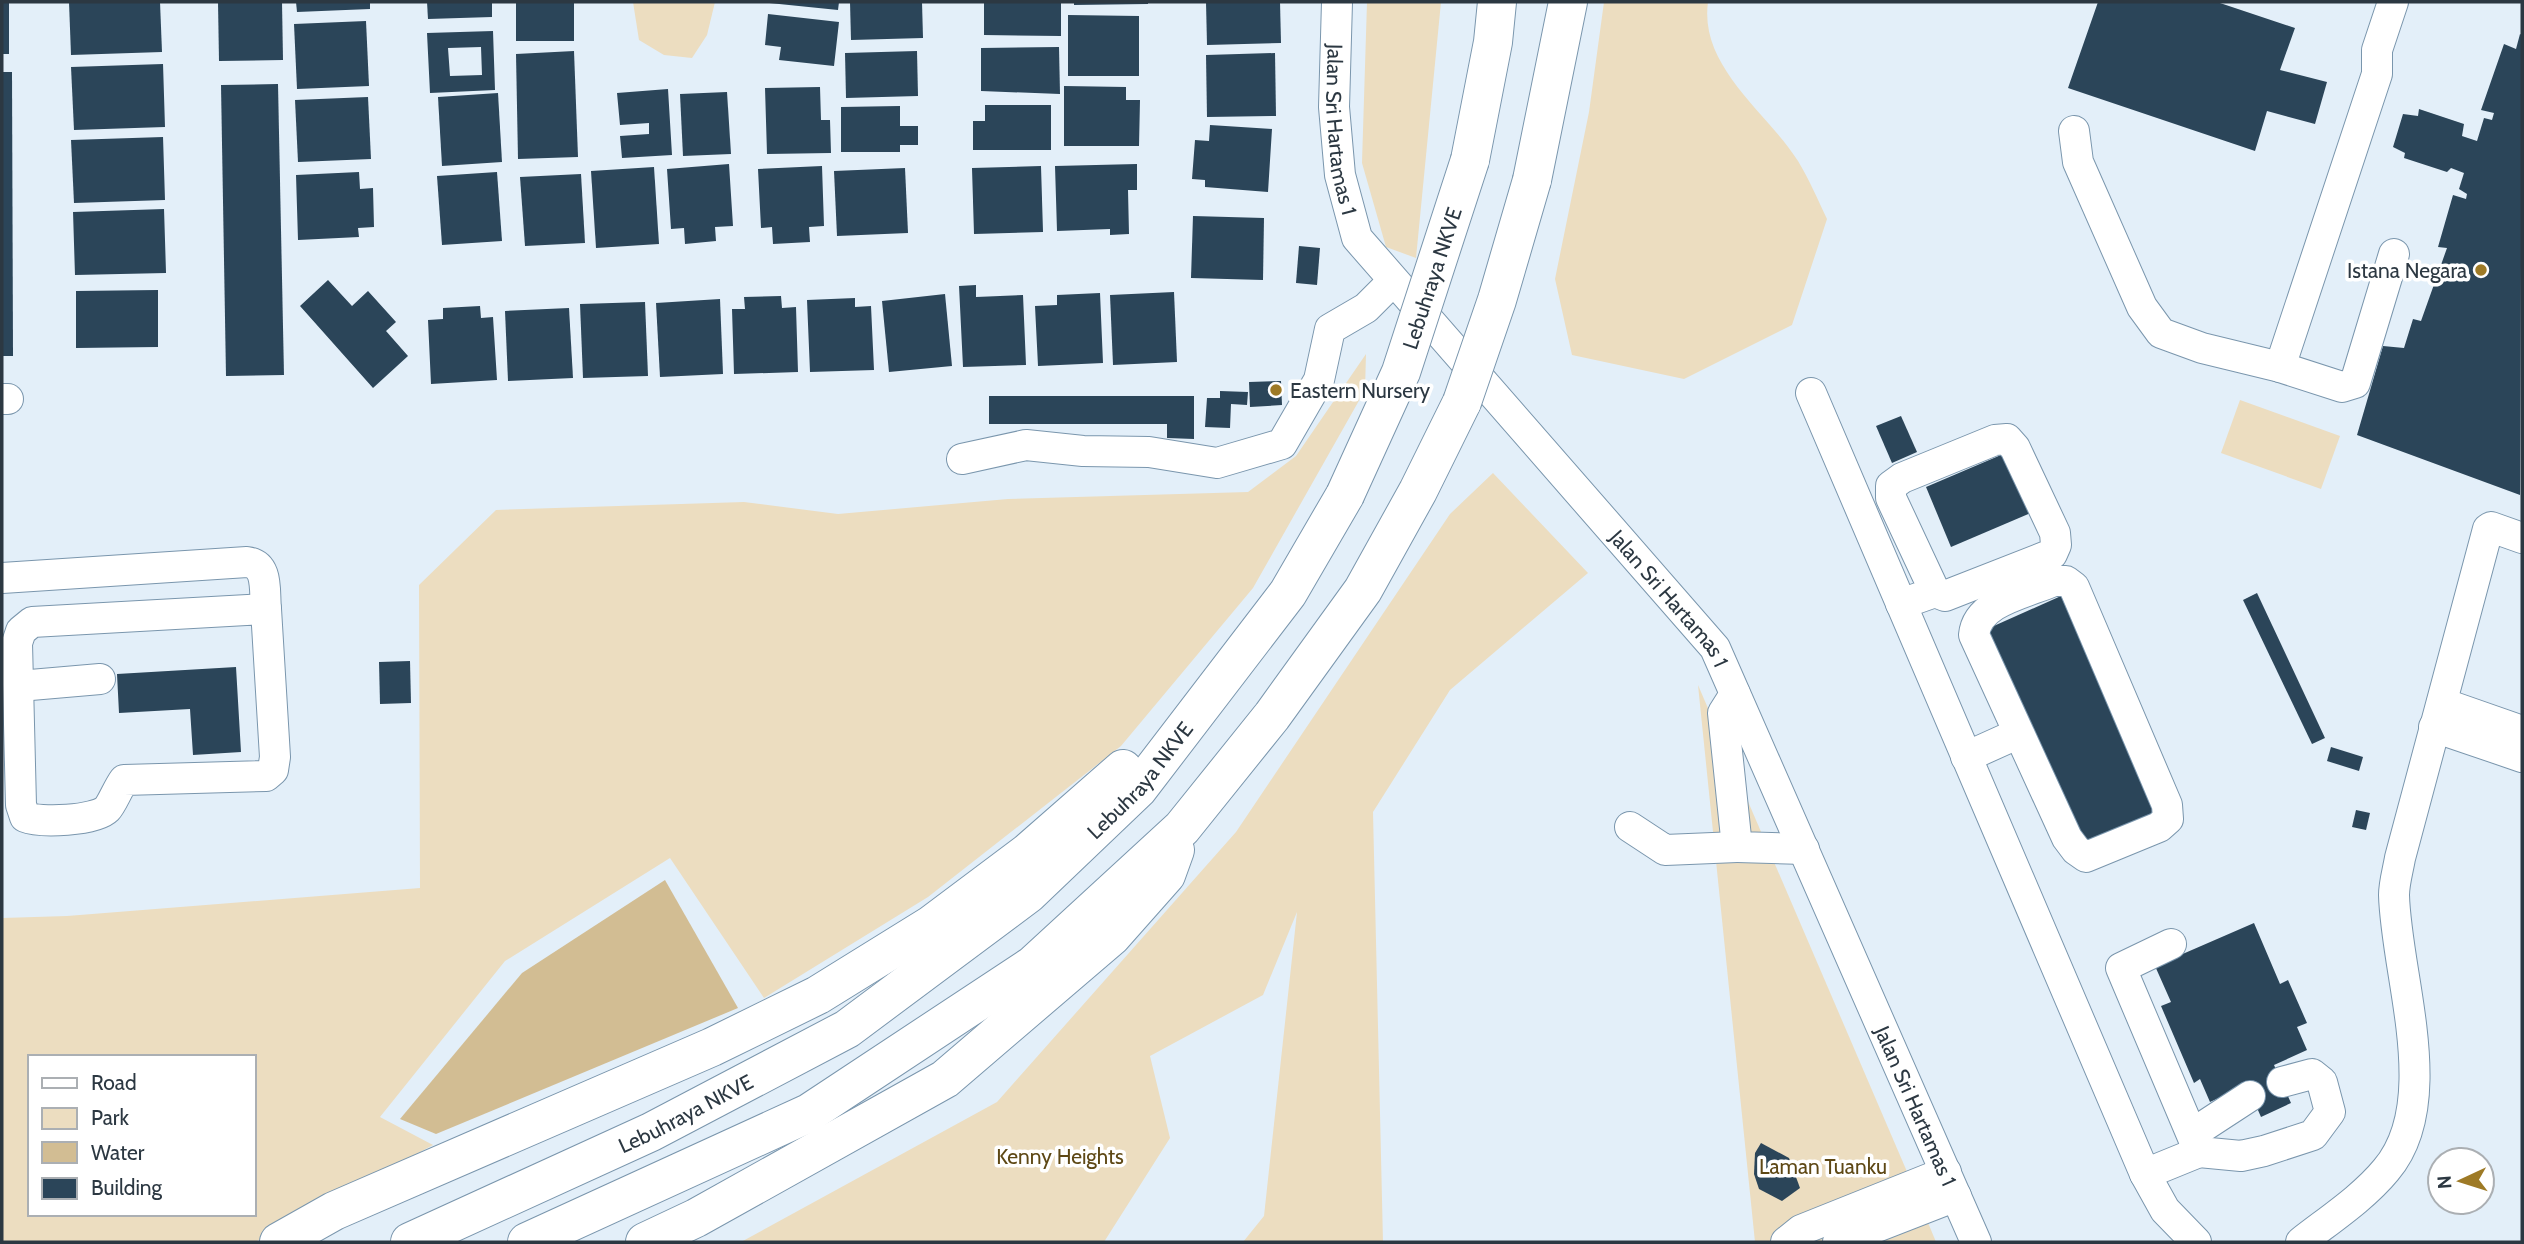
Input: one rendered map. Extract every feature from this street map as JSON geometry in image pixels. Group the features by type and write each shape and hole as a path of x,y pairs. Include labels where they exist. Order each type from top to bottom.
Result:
{"highway":[{"name":"Lebuhraya NKVE","path":"410,1242 651,1132 846,1029 1028,894 1138,789 1288,593 1345,495 1401,372 1470,160 1493,42 1497,2"},
{"path":"527,1242 809,1113 1033,965 1182,828 1272,716 1363,590 1462,402 1497,300 1532,180 1568,2"},
{"path":"279,1242 334,1211 712,1047 818,995 930,925 1027,853 1156,740 1182,732"},
{"path":"645,1242 696,1218 945,1079 1112,936 1166,876 1182,828"}],"street":[{"name":"Jalan Sri Hartamas 1","path":"1337,2 1334,107 1340,175 1357,238 1715,648 1976,1242"},
{"path":"2280,367 2377,74 2376,50 2393,2"},
{"path":"2377,74 2395,53 2414,2"},
{"path":"2074,131 2078,162 2142,307 2161,333 2202,348 2280,367 2342,387 2355,383 2393,254"},
{"path":"962,459 1026,444 1083,451 1149,452 1217,463 1282,444 1319,380 1330,329 1366,308 1393,281"},
{"path":"1811,393 2145,1174 2165,1210 2196,1242"},
{"path":"1901,604 1935,592 1945,596 2052,554 2056,545 2055,533 2015,447 2007,439 1995,440 1902,478 1892,486 1891,498 1935,592"},
{"path":"2301,1242 2386,1170 2402,1143 2412,1112 2414,1072 2394,892 2487,529 2491,527 2522,538"},
{"path":"2,578 247,562 257,563 262,568 266,609 275,757 273,770 266,776 124,780 108,808 95,816 37,822 25,817 21,805 18,643 21,631 33,622 266,609"},
{"path":"2066,581 2074,587 2167,806 2168,819 2160,827 2086,858 2067,838 2017,734 1974,635 1975,622 1987,609 2054,582 2066,581"},
{"path":"19,686 100,679"},
{"path":"1735,695 1723,713 1737,847"},
{"path":"2438,715 2522,731"},
{"path":"2438,715 2522,757"},
{"path":"1966,757 2017,734"},
{"path":"1630,827 1665,850 1737,847 1804,849"},
{"path":"2171,944 2121,968 2197,1146"},
{"path":"2145,1174 2197,1146 2241,1156 2313,1135 2330,1112 2322,1082 2312,1074 2282,1082"},
{"path":"2197,1146 2201,1128 2250,1096"},
{"path":"1786,1242 1801,1230 1951,1184"},
{"path":"1838,1242 1951,1184"}],"green space":[{"path":"633,2 715,2 707,35 692,58 664,55 639,40"},
{"path":"1367,2 1441,2 1416,258 1386,247 1362,163"},
{"path":"1604,2 1708,2 1708,25 1724,68 1798,161 1827,219 1792,325 1684,379 1572,355 1555,279 1589,112"},
{"path":"1366,354 1365,390 1253,588 1121,746 928,897 764,998 670,858 505,961 380,1117 433,1145 255,1242 2,1242 2,918 67,916 420,888 419,585 496,510 744,502 838,514 1008,499 1248,492 1296,456"},
{"path":"2240,400 2340,436 2321,489 2221,453"},
{"name":"Kenny Heights","path":"1493,473 1588,573 1450,690 1373,812 1383,1242 1243,1242 1264,1216 1297,912 1263,995 1150,1056 1170,1138 1104,1242 741,1242 997,1102 1236,832 1450,514"},
{"name":"Laman Tuanku","path":"1698,685 1905,1167 1936,1242 1755,1242"}],"water":[{"path":"665,880 738,1008 436,1134 400,1119 522,973"}],"building":[{"path":"2,2 9,2 9,54 2,54"},
{"path":"69,2 160,2 162,52 71,55"},
{"path":"218,2 282,2 283,60 219,61"},
{"path":"296,2 370,2 370,9 297,12"},
{"path":"427,2 492,2 492,17 428,19"},
{"path":"516,2 574,2 574,41 516,41"},
{"path":"759,2 839,2 838,10"},
{"path":"850,2 922,2 923,38 851,40"},
{"path":"984,2 1061,2 1061,36 984,35"},
{"path":"1074,2 1148,2 1148,4 1074,5"},
{"path":"1206,2 1280,2 1281,43 1207,45"},
{"path":"2098,2 2217,2 2295,28 2280,70 2327,82 2315,124 2267,111 2255,151 2068,88"},
{"path":"768,14 839,22 834,66 779,60 781,47 765,45"},
{"path":"1068,15 1139,16 1139,76 1068,76"},
{"path":"366,21 369,86 297,89 294,24"},
{"path":"493,31 495,90 430,93 427,33","holes":["481,47 482,75 450,76 448,48"]},
{"name":"Istana Negara","path":"2520,34 2520,495 2357,435 2383,346 2404,348 2413,319 2421,321 2447,248 2438,247 2453,195 2466,199 2467,194 2459,189 2464,173 2451,168 2447,172 2404,158 2405,153 2393,147 2403,114 2418,116 2419,109 2464,124 2462,136 2477,141 2484,118 2492,120 2494,113 2481,110 2504,44 2516,49"},
{"path":"1059,47 1060,94 981,91 981,48"},
{"path":"574,51 578,157 518,159 516,54"},
{"path":"917,51 918,96 846,98 845,53"},
{"path":"1275,53 1276,116 1207,117 1206,55"},
{"path":"163,64 165,127 74,130 71,67"},
{"path":"2,72 12,72 13,356 2,356"},
{"path":"278,84 284,375 226,376 221,85"},
{"path":"1064,86 1126,87 1126,100 1140,100 1139,146 1064,146"},
{"path":"820,87 821,120 830,120 831,153 767,154 765,88"},
{"path":"668,89 672,155 622,158 620,136 649,134 649,123 620,125 617,93"},
{"path":"727,92 731,154 683,156 680,94"},
{"path":"498,93 502,162 442,166 438,97"},
{"path":"368,97 371,159 298,162 295,100"},
{"path":"985,105 1051,105 1051,150 973,150 973,121 985,121"},
{"path":"900,106 900,126 918,126 918,145 900,145 900,152 841,152 841,107"},
{"path":"1210,125 1272,129 1268,192 1205,187 1205,180 1192,179 1195,140 1209,141"},
{"path":"163,137 165,200 74,203 71,140"},
{"path":"729,164 733,226 715,227 716,241 685,244 684,228 671,229 667,169"},
{"path":"1137,164 1137,190 1128,190 1129,234 1110,235 1110,229 1057,231 1055,166"},
{"path":"822,166 824,226 809,227 810,242 773,244 772,227 761,228 758,169"},
{"path":"1041,166 1043,232 974,234 972,168"},
{"path":"654,167 659,244 596,248 591,171"},
{"path":"905,168 908,233 837,236 834,171"},
{"path":"359,172 360,189 373,188 374,227 358,228 359,237 298,240 296,175"},
{"path":"497,172 502,241 442,245 437,176"},
{"path":"581,174 585,243 525,246 520,177"},
{"path":"164,209 166,273 75,275 73,212"},
{"path":"1193,216 1264,218 1263,280 1191,278"},
{"path":"1299,246 1320,248 1317,285 1296,283"},
{"path":"328,280 352,306 368,291 396,322 386,331 408,356 373,388 300,306"},
{"path":"976,285 976,297 1023,295 1026,365 963,367 959,286"},
{"path":"158,290 158,347 76,348 76,291"},
{"path":"1174,292 1177,362 1113,365 1110,295"},
{"path":"1100,293 1103,363 1038,366 1035,306 1057,305 1057,295"},
{"path":"945,294 952,366 889,372 882,301"},
{"path":"781,296 782,308 796,307 798,372 734,374 732,309 745,309 744,297"},
{"path":"855,298 855,307 871,306 874,370 810,372 807,300"},
{"path":"720,299 723,374 660,377 656,303"},
{"path":"645,302 648,376 583,378 580,304"},
{"path":"480,306 481,318 493,317 497,380 431,384 428,320 443,319 443,308"},
{"path":"569,308 573,378 508,381 505,311"},
{"path":"1281,381 1282,405 1250,407 1249,382"},
{"path":"1220,391 1248,392 1247,405 1231,404 1230,428 1205,427 1207,398 1220,398"},
{"path":"989,396 1194,396 1194,439 1167,438 1167,424 989,424"},
{"path":"1901,416 1917,452 1892,463 1876,426"},
{"path":"2008,452 2033,512 1951,547 1926,487"},
{"path":"2257,593 2325,738 2312,744 2243,600"},
{"path":"2061,596 2157,814 2084,846 1987,629"},
{"path":"410,661 411,703 380,704 379,662"},
{"path":"236,667 241,752 193,755 190,709 119,713 117,674"},
{"path":"2331,747 2363,757 2359,771 2327,761"},
{"path":"2356,810 2370,813 2366,830 2352,827"},
{"path":"2254,923 2280,984 2288,980 2307,1023 2297,1027 2307,1050 2274,1065 2291,1103 2261,1117 2247,1085 2210,1102 2200,1079 2194,1083 2161,1006 2171,1002 2155,966"},
{"path":"1761,1143 1789,1158 1800,1188 1782,1201 1759,1189 1754,1174 1755,1153"}],"place":[{"name":"Istana Negara","path":"2481,270"},
{"name":"Eastern Nursery","path":"1276,390"}]}
